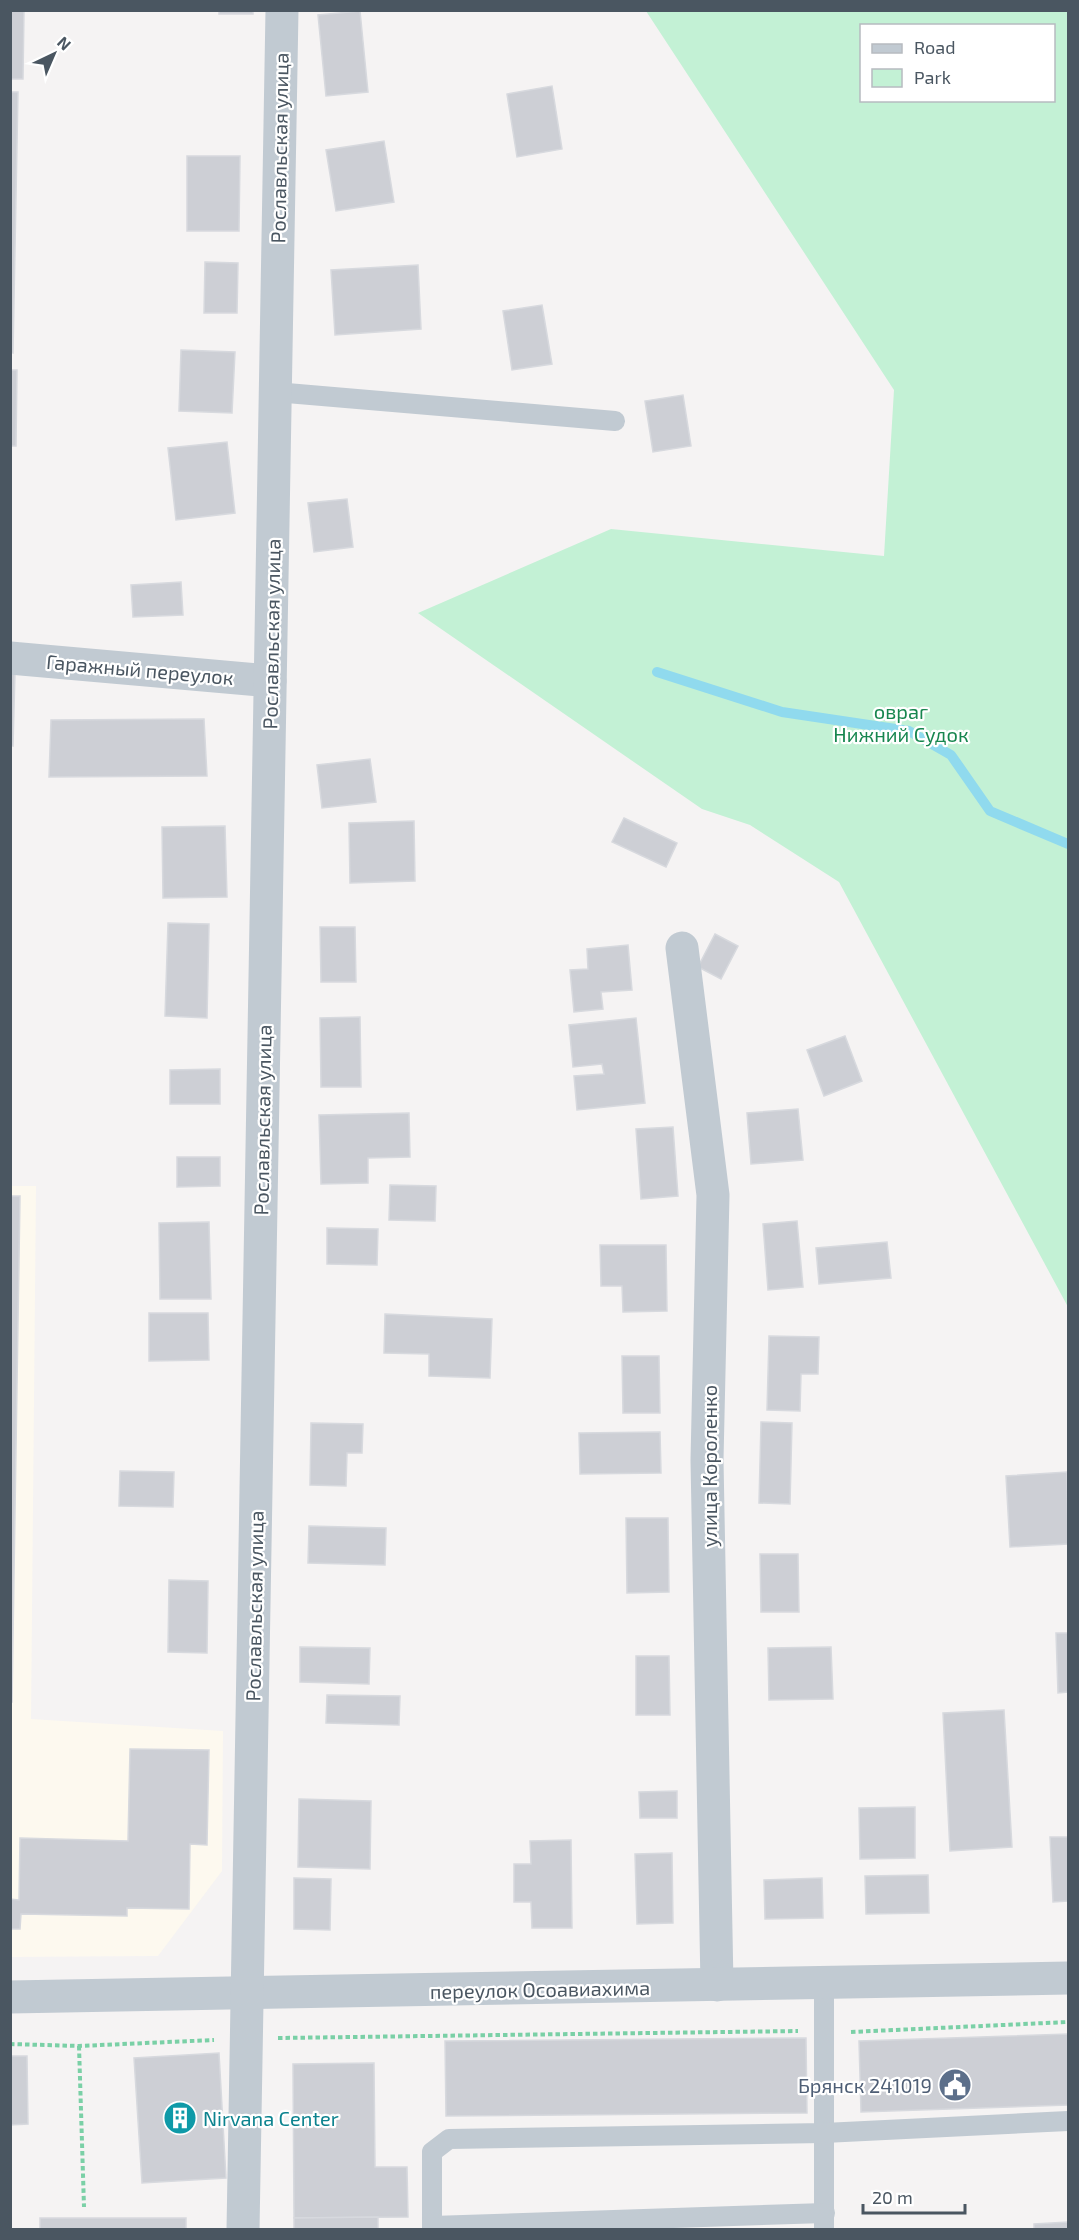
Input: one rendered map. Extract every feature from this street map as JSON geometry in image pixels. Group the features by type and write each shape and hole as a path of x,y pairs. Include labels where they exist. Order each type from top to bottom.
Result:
{"street":[{"name":"Рославльская улица","path":"243,2229 282,10"},
{"name":"Гаражный переулок","path":"10,658 270,681"},
{"name":"улица Короленко","path":"682,948 713,1195 707,1460 717,1985"},
{"name":"переулок Осоавиахима","path":"10,1997 1068,1978"}],"lane":[{"path":"275,392 615,421"},
{"path":"824,1983 824,2133 825,2221 432,2228 432,2152 449,2139 824,2133 1068,2121"}],"path":[{"path":"10,2044 78,2046 246,2038 824,2030 865,2034 1068,2022"},
{"path":"78,2046 84,2207"}],"shaded area":[{"path":"10,1186 36,1186 31,1719 223,1731 222,1871 158,1956 11,1957"}],"green space":[{"name":"овраг Нижний Судок","path":"646,11 1068,11 1068,1307 839,882 750,825 702,809 418,613 611,529 884,556 894,390"}],"building":[{"path":"10,10 24,10 23,79 10,79"},
{"path":"219,10 253,10 253,14 219,14"},
{"path":"360,11 368,92 326,96 318,15"},
{"path":"552,86 562,149 517,157 507,94"},
{"path":"10,92 18,92 13,353 10,352"},
{"path":"384,141 394,202 336,211 326,150"},
{"path":"187,156 240,156 239,231 187,231"},
{"path":"205,262 238,263 237,313 204,313"},
{"path":"418,265 421,329 335,335 331,270"},
{"path":"542,305 552,364 512,370 503,311"},
{"path":"181,350 235,352 232,413 179,411"},
{"path":"10,370 17,370 16,446 10,446"},
{"path":"683,395 691,446 653,452 645,401"},
{"path":"227,442 235,513 176,520 168,448"},
{"path":"347,499 353,547 314,552 308,503"},
{"path":"181,582 183,615 133,617 131,585"},
{"path":"10,672 15,672 13,746 10,745"},
{"path":"204,719 207,776 49,777 51,720"},
{"path":"370,759 376,802 322,808 317,765"},
{"path":"624,818 677,843 666,867 612,842"},
{"path":"414,821 415,881 350,883 349,823"},
{"path":"225,826 227,897 163,898 162,827"},
{"path":"168,923 209,924 207,1018 165,1016"},
{"path":"320,927 355,927 356,982 321,982"},
{"path":"715,934 738,946 721,979 698,967"},
{"path":"628,945 632,990 601,992 603,1009 574,1012 570,970 588,969 587,949"},
{"path":"360,1017 361,1087 321,1087 320,1018"},
{"path":"636,1018 645,1103 577,1110 574,1076 604,1074 602,1064 573,1067 569,1025"},
{"path":"845,1036 862,1081 824,1096 807,1050"},
{"path":"220,1069 220,1104 170,1104 170,1070"},
{"path":"798,1109 803,1160 751,1164 747,1113"},
{"path":"409,1113 410,1157 368,1158 368,1183 321,1184 319,1115"},
{"path":"673,1127 678,1196 641,1199 636,1129"},
{"path":"177,1157 220,1157 220,1186 177,1187"},
{"path":"390,1185 436,1186 435,1221 389,1220"},
{"path":"10,1196 20,1196 12,1702 10,1702"},
{"path":"797,1221 803,1287 768,1290 763,1224"},
{"path":"209,1222 211,1299 160,1299 159,1223"},
{"path":"327,1228 378,1229 377,1265 327,1264"},
{"path":"887,1242 891,1278 819,1284 816,1248"},
{"path":"600,1245 666,1245 667,1311 623,1312 622,1286 601,1286"},
{"path":"149,1313 208,1313 209,1360 149,1361"},
{"path":"385,1314 492,1319 490,1378 429,1376 429,1354 384,1353"},
{"path":"769,1336 819,1337 818,1374 801,1374 800,1411 767,1410"},
{"path":"622,1356 659,1356 660,1413 623,1413"},
{"path":"761,1422 792,1423 790,1504 759,1503"},
{"path":"311,1423 363,1424 362,1453 347,1453 346,1486 310,1485"},
{"path":"660,1432 661,1473 580,1474 579,1433"},
{"path":"120,1471 174,1472 173,1507 119,1506"},
{"path":"1067,1472 1068,1544 1010,1547 1006,1476"},
{"path":"626,1518 668,1518 669,1592 627,1593"},
{"path":"309,1526 386,1528 385,1565 308,1563"},
{"path":"760,1554 798,1554 799,1612 761,1612"},
{"path":"169,1580 208,1581 207,1653 168,1652"},
{"path":"1056,1633 1068,1633 1068,1692 1058,1693"},
{"path":"300,1647 370,1648 369,1684 300,1682"},
{"path":"831,1647 833,1699 769,1700 768,1648"},
{"path":"636,1656 669,1656 670,1715 636,1715"},
{"path":"327,1695 400,1696 399,1725 326,1723"},
{"path":"1004,1710 1012,1847 950,1851 943,1713"},
{"path":"130,1749 209,1750 207,1845 190,1844 189,1909 127,1908 127,1916 21,1914 20,1929 10,1929 10,1899 19,1900 20,1838 128,1841"},
{"path":"677,1791 677,1818 640,1818 639,1792"},
{"path":"299,1799 371,1801 370,1869 298,1867"},
{"path":"915,1807 915,1858 860,1859 859,1808"},
{"path":"1050,1837 1068,1837 1068,1901 1053,1902"},
{"path":"571,1840 572,1928 532,1928 531,1902 514,1902 514,1864 531,1864 530,1841"},
{"path":"672,1853 673,1923 637,1924 635,1854"},
{"path":"928,1875 929,1913 866,1914 865,1876"},
{"path":"294,1878 331,1879 330,1930 294,1929"},
{"path":"822,1878 823,1918 765,1919 764,1880"},
{"path":"1068,2034 1068,2105 861,2112 859,2041"},
{"path":"806,2038 807,2113 446,2116 445,2041"},
{"name":"Nirvana Center","path":"219,2053 226,2178 142,2183 134,2058"},
{"path":"10,2056 27,2056 28,2124 10,2125"},
{"path":"374,2063 375,2167 407,2167 408,2217 294,2218 293,2064"},
{"path":"378,2217 378,2230 294,2230 294,2218"},
{"path":"40,2218 186,2218 186,2230 40,2230"},
{"path":"1068,2222 1068,2230 1034,2230 1034,2224"}],"waterway":[{"path":"657,672 782,712 909,731 951,755 990,811 1068,844"}],"place":[{"name":"Брянск 241019","path":"955,2085"},
{"name":"Nirvana Center","path":"180,2118"}]}
